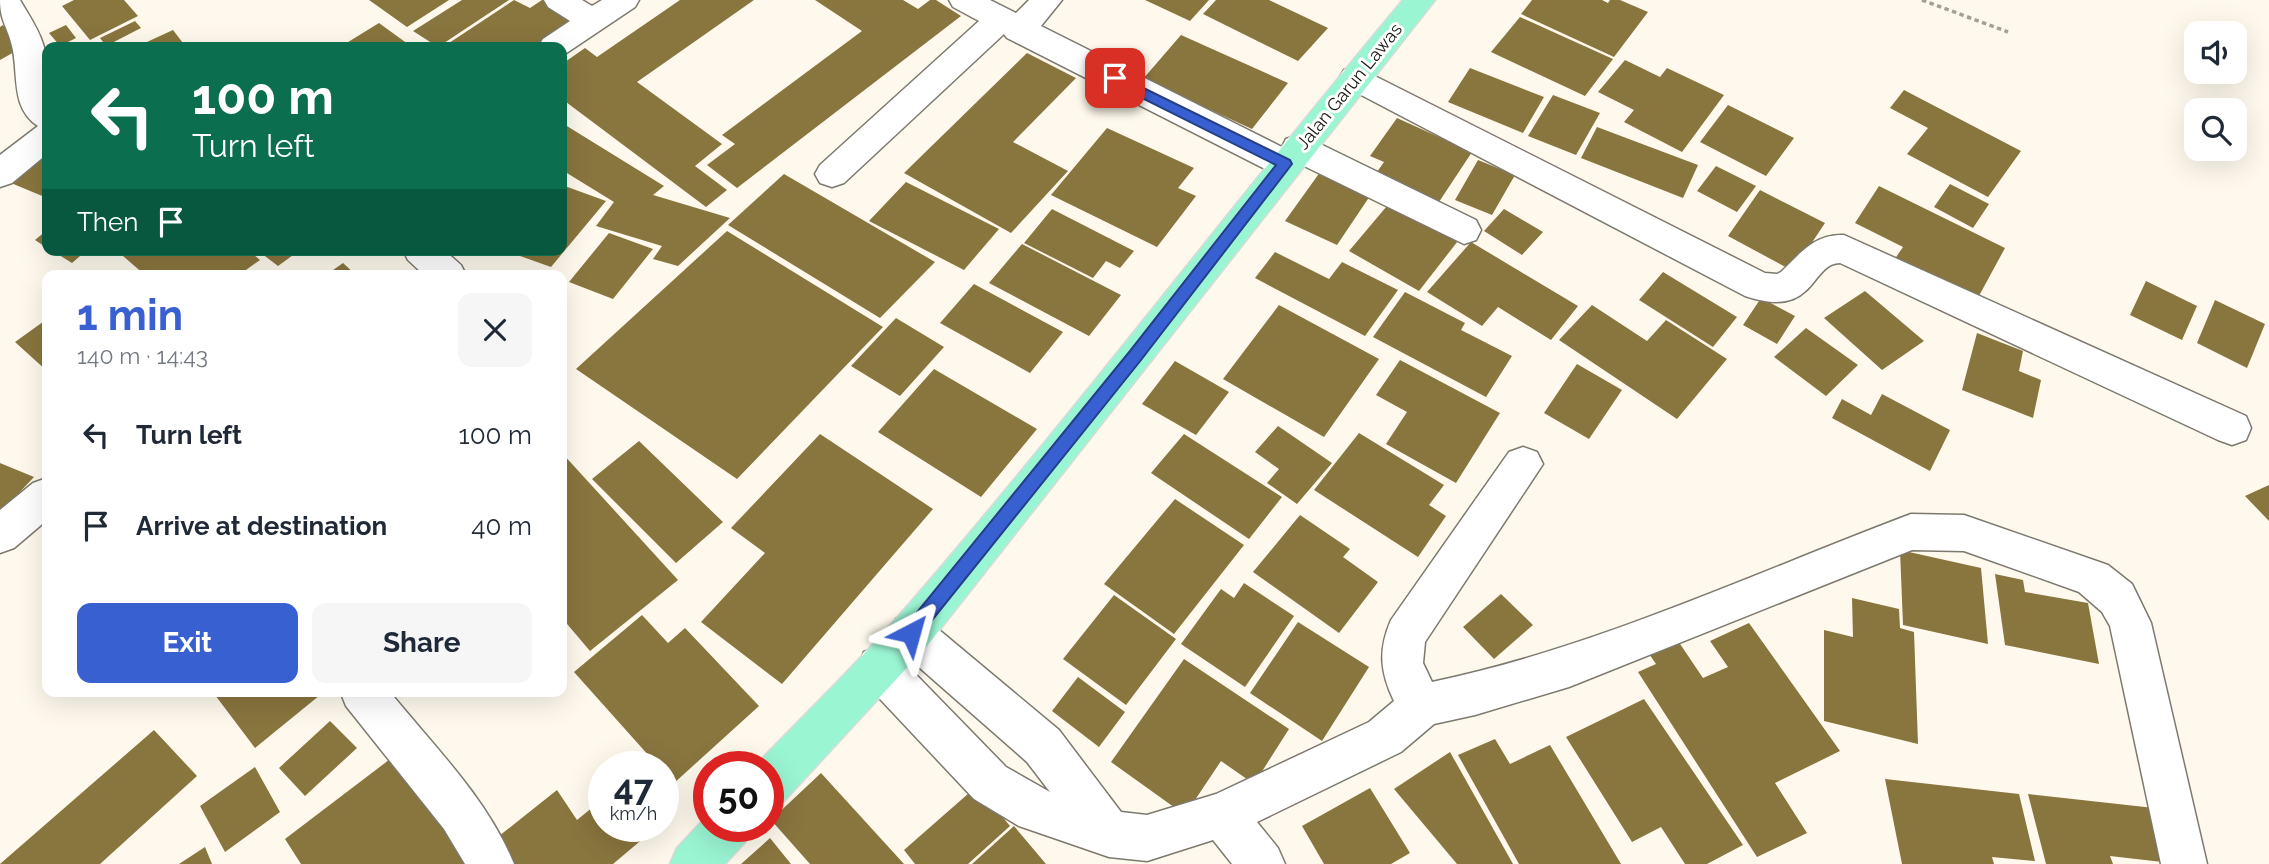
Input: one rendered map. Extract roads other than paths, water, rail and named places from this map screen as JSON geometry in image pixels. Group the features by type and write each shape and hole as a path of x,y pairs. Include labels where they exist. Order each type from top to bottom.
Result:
{"main road":[{"name":"Jalan Garun Lawas","path":"784,768 911,633 1420,0"},
{"path":"693,864 714,842"}],"street":[{"path":"559,0 593,21"},
{"path":"562,42 624,0"},
{"path":"964,0 1009,24 1292,156 1464,230"},
{"path":"832,174 1009,24 1047,0"},
{"path":"18,4 29,47 29,77 33,96 42,110"},
{"path":"1355,78 1758,286 1787,286 1828,248 1844,249 2232,428"},
{"path":"0,174 42,140"},
{"path":"427,256 442,270"},
{"path":"1423,705 1413,694 1402,671 1401,651 1406,635 1523,464"},
{"path":"0,535 42,500"},
{"path":"879,667 990,783 1035,810 1109,834 1147,838 1222,815 1385,737 1423,705 1475,694 1569,666 1911,532 1964,533 2092,578 2117,598 2130,623 2184,864"},
{"path":"911,633 1044,747 1109,834"},
{"path":"366,697 460,813 491,864"},
{"path":"1222,815 1262,864"}]}
